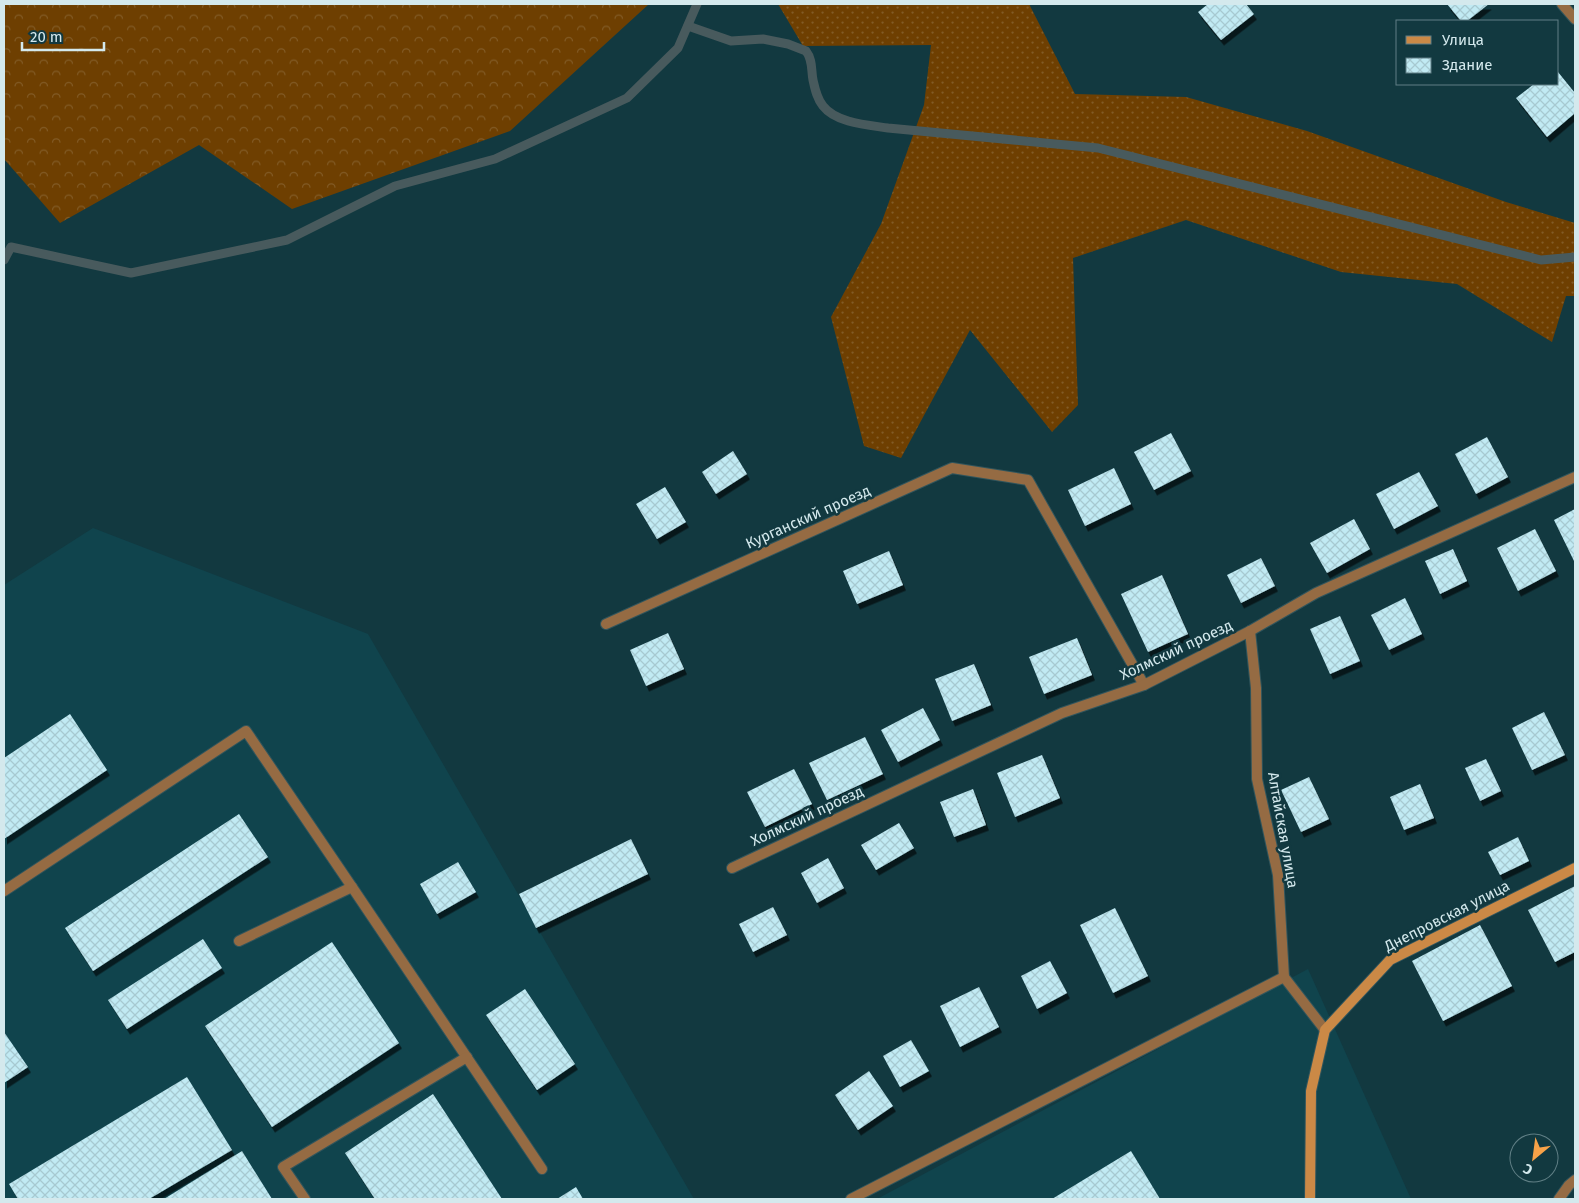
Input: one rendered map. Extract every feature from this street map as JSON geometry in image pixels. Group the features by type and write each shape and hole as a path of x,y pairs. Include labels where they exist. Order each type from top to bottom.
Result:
{"street":[{"path":"1562,4 1575,19"},
{"name":"Курганский проезд","path":"606,624 952,468 1028,480 1144,685"},
{"name":"Холмский проезд","path":"732,868 1062,713 1144,685 1250,631 1316,593 1575,477"},
{"name":"Алтайская улица","path":"1250,631 1256,688 1258,779 1278,875 1284,977"},
{"path":"4,891 246,731 542,1169"},
{"name":"Днепровская улица","path":"1324,1030 1390,960 1575,868"},
{"path":"239,941 352,887"},
{"path":"851,1199 1284,977 1324,1030 1311,1091 1310,1199"},
{"path":"306,1199 283,1167 467,1057"},
{"path":"1559,1199 1575,1180"}],"shaded area":[{"path":"93,528 368,634 694,1199 4,1199 4,585"},
{"path":"1308,969 1411,1199 877,1199"}],"green space":[{"path":"4,4 649,4 510,131 292,209 199,145 60,223 4,159"},
{"path":"778,4 1029,4 1075,94 1186,97 1307,131 1506,202 1575,223 1575,296 1566,296 1552,342 1457,284 1341,272 1186,220 1073,258 1078,405 1052,432 970,330 901,458 864,446 831,317 881,224 924,105 931,45 803,46"}],"building":[{"path":"1208,4 1246,4 1254,14 1221,40 1198,12"},
{"path":"1447,4 1489,4 1468,20 1460,20"},
{"path":"1559,73 1575,93 1575,113 1547,137 1516,98 1533,85 1559,85"},
{"path":"1171,433 1191,471 1154,490 1134,452"},
{"path":"1487,437 1508,477 1476,494 1455,454"},
{"path":"733,451 747,474 716,494 702,472"},
{"path":"1114,468 1131,504 1085,526 1068,490"},
{"path":"1419,472 1438,506 1394,529 1376,494"},
{"path":"665,487 686,522 657,539 636,504"},
{"path":"1575,509 1575,563 1554,520"},
{"path":"1354,519 1370,549 1327,573 1310,543"},
{"path":"1535,529 1556,571 1518,591 1497,548"},
{"path":"1453,549 1467,581 1440,594 1425,561"},
{"path":"889,551 903,585 857,604 843,571"},
{"path":"1261,558 1275,586 1241,603 1227,575"},
{"path":"1162,575 1188,634 1148,652 1121,594"},
{"path":"1405,598 1422,634 1389,650 1371,615"},
{"path":"1340,616 1360,661 1330,674 1310,629"},
{"path":"668,633 684,669 646,686 630,650"},
{"path":"1077,638 1092,675 1044,694 1029,657"},
{"path":"974,664 991,705 952,721 935,679"},
{"path":"923,708 940,740 898,762 881,730"},
{"path":"1544,712 1565,755 1532,770 1512,728"},
{"path":"70,714 107,770 4,839 4,758"},
{"path":"865,737 883,774 827,800 809,763"},
{"path":"1042,755 1060,798 1015,817 997,773"},
{"path":"1486,759 1501,791 1480,801 1465,768"},
{"path":"794,769 812,804 765,827 747,792"},
{"path":"1309,777 1329,819 1301,832 1281,790"},
{"path":"1420,784 1434,818 1404,830 1390,797"},
{"path":"973,789 986,825 954,837 940,802"},
{"path":"239,814 268,857 93,971 65,928"},
{"path":"899,823 914,848 876,870 861,845"},
{"path":"1518,837 1529,861 1500,875 1488,852"},
{"path":"631,839 648,874 536,928 519,894"},
{"path":"828,858 844,888 817,903 801,873"},
{"path":"458,862 476,892 437,914 420,884"},
{"path":"1575,886 1575,952 1555,962 1528,910"},
{"path":"773,907 787,935 753,952 739,924"},
{"path":"1115,908 1148,976 1113,993 1080,925"},
{"path":"1480,925 1512,986 1443,1021 1412,961"},
{"path":"203,939 222,968 127,1029 108,1000"},
{"path":"332,942 399,1043 272,1127 205,1026"},
{"path":"1050,961 1067,993 1037,1009 1021,976"},
{"path":"979,987 999,1027 960,1047 940,1006"},
{"path":"525,989 575,1064 537,1090 486,1015"},
{"path":"4,1032 28,1067 4,1083"},
{"path":"911,1040 929,1071 900,1087 883,1056"},
{"path":"869,1071 893,1106 858,1130 835,1095"},
{"path":"187,1077 232,1150 149,1199 18,1199 9,1184"},
{"path":"433,1094 502,1199 375,1199 345,1153"},
{"path":"242,1151 272,1199 164,1199"},
{"path":"1131,1151 1160,1199 1052,1199"},
{"path":"576,1187 583,1199 557,1199"}],"waterway":[{"path":"4,260 11,247 131,273 287,240 395,186 495,159 627,98 678,48 697,4"},
{"path":"688,26 731,41 763,39 788,44 806,51 810,58 813,80 821,103 829,112 844,120 888,128 1098,148 1541,260 1575,257"}]}
